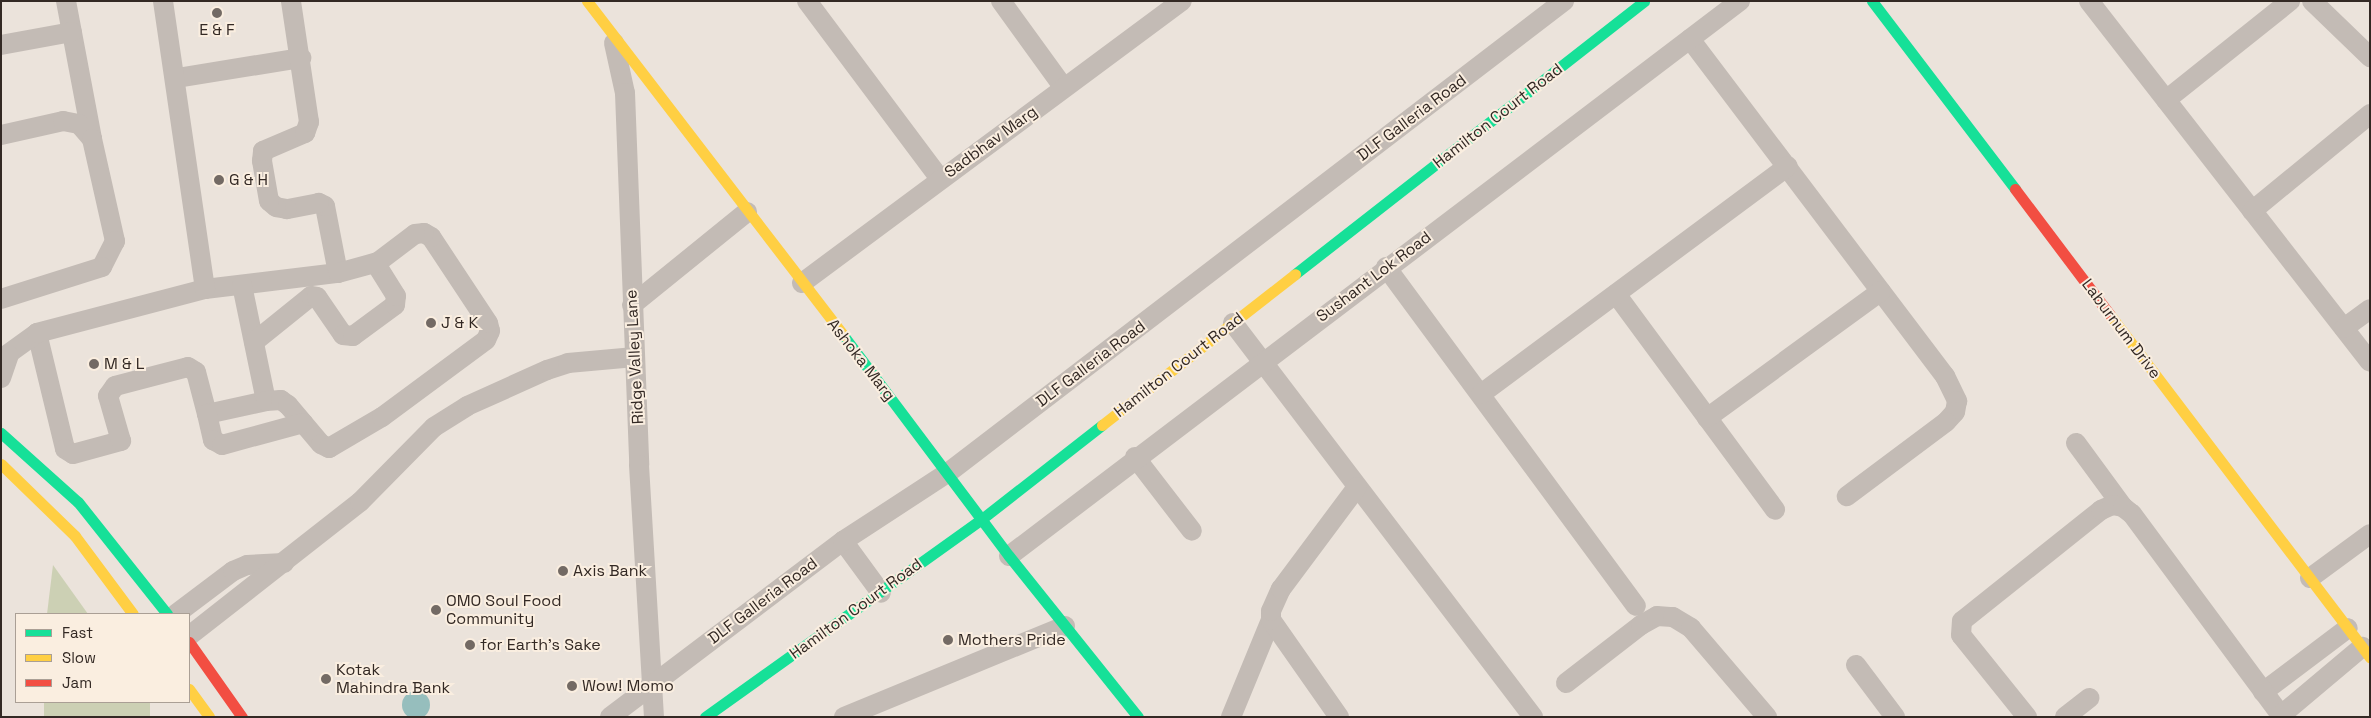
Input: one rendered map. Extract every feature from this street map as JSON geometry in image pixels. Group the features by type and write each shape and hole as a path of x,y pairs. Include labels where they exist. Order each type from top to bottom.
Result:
{"street":[{"path":"1,299 102,267 115,241 92,139 66,1"},
{"path":"163,1 177,78 206,289"},
{"path":"291,1 301,58 309,122 305,133 263,151 263,169 269,201 276,207 287,208 319,203 324,206 338,273"},
{"name":"Ashoka Marg","path":"587,1 949,472 1009,556 1138,717"},
{"path":"807,1 940,179"},
{"path":"1001,1 1064,88"},
{"name":"Sadbhav Marg","path":"802,283 1182,1"},
{"name":"DLF Galleria Road","path":"610,717 843,541 949,472 1564,1"},
{"name":"Hamilton Court Road","path":"705,717 881,593 983,518 1644,1"},
{"name":"Sushant Lok Road","path":"1009,556 1386,267 1740,1"},
{"name":"Laburnum Drive","path":"1872,1 2366,652"},
{"path":"2089,1 2370,362"},
{"path":"2166,100 2290,1"},
{"path":"2312,1 2370,57"},
{"path":"1,45 72,32"},
{"name":"Ridge Valley Lane","path":"610,32 621,60 625,93 632,305 654,717"},
{"path":"1690,38 1945,376 1957,401 1955,412 1946,422 1847,496"},
{"path":"177,78 301,58"},
{"path":"2252,211 2370,114"},
{"path":"1,135 63,121 78,124 92,139"},
{"path":"1481,394 1788,166"},
{"path":"632,305 748,212"},
{"path":"1,378 5,357 37,333 206,289 338,273 375,263 415,234 424,233 431,237 488,323 490,331 486,340 338,446 329,448 320,444 281,400 266,401 206,414"},
{"path":"254,342 311,296 318,297 343,334 353,336 395,305 396,296 375,263"},
{"path":"1386,267 1636,606"},
{"path":"242,285 266,401"},
{"path":"1707,418 1881,291"},
{"path":"1616,294 1775,510"},
{"path":"2344,328 2370,309"},
{"path":"1233,323 1533,717"},
{"path":"37,333 68,453 121,441 108,396 115,386 193,368 213,440 222,445 303,423"},
{"path":"190,635 360,502 434,427 467,406 568,364 636,357"},
{"path":"1,433 78,502 166,613"},
{"path":"2076,443 2123,507 2132,514 2280,716 2366,652"},
{"path":"1136,457 1192,531"},
{"path":"1,464 75,536 133,613"},
{"path":"1231,717 1271,620 1274,601 1281,588 1358,487"},
{"path":"2027,717 1962,635 1962,621 2101,510 2112,505 2123,507"},
{"path":"2310,578 2370,534"},
{"path":"843,541 881,593"},
{"path":"177,613 233,571 247,565 284,563"},
{"path":"1566,683 1657,616 1674,617 1691,628 1767,717"},
{"path":"1271,620 1339,717"},
{"path":"844,717 1065,626"},
{"path":"2264,692 2348,628"},
{"path":"190,643 242,717"},
{"path":"1856,665 1896,717"},
{"path":"190,690 209,717"},
{"path":"2065,717 2089,698"}],"green space":[{"path":"53,565 87,613 47,613"},
{"path":"44,703 150,703 150,717 44,717"}],"water":[{"path":"416,691 426,695 430,705 426,715 416,719 406,715 402,705 406,695"}],"traffic: fast":[{"path":"1295,274 1644,1"},
{"path":"1872,1 2015,189"},
{"path":"843,335 1009,556 1138,717"},
{"path":"705,717 983,518 1102,425"},
{"path":"1,433 78,502 166,613"}],"traffic: slow":[{"path":"587,1 843,335"},
{"path":"1102,425 1295,274"},
{"path":"2110,315 2370,657"},
{"path":"1,464 75,536 132,613"},
{"path":"190,690 209,717"}],"traffic: jam":[{"path":"2015,189 2110,315"},
{"path":"190,643 242,717"}],"place":[{"name":"E & F","path":"217,13"},
{"name":"G & H","path":"219,180"},
{"name":"J & K","path":"431,323"},
{"name":"M & L","path":"94,364"},
{"name":"Axis Bank","path":"563,571"},
{"name":"OMO Soul Food Community","path":"436,610"},
{"name":"Mothers Pride","path":"948,640"},
{"name":"for Earth's Sake","path":"470,645"},
{"name":"Kotak Mahindra Bank","path":"326,679"},
{"name":"Wow! Momo","path":"572,686"}]}
